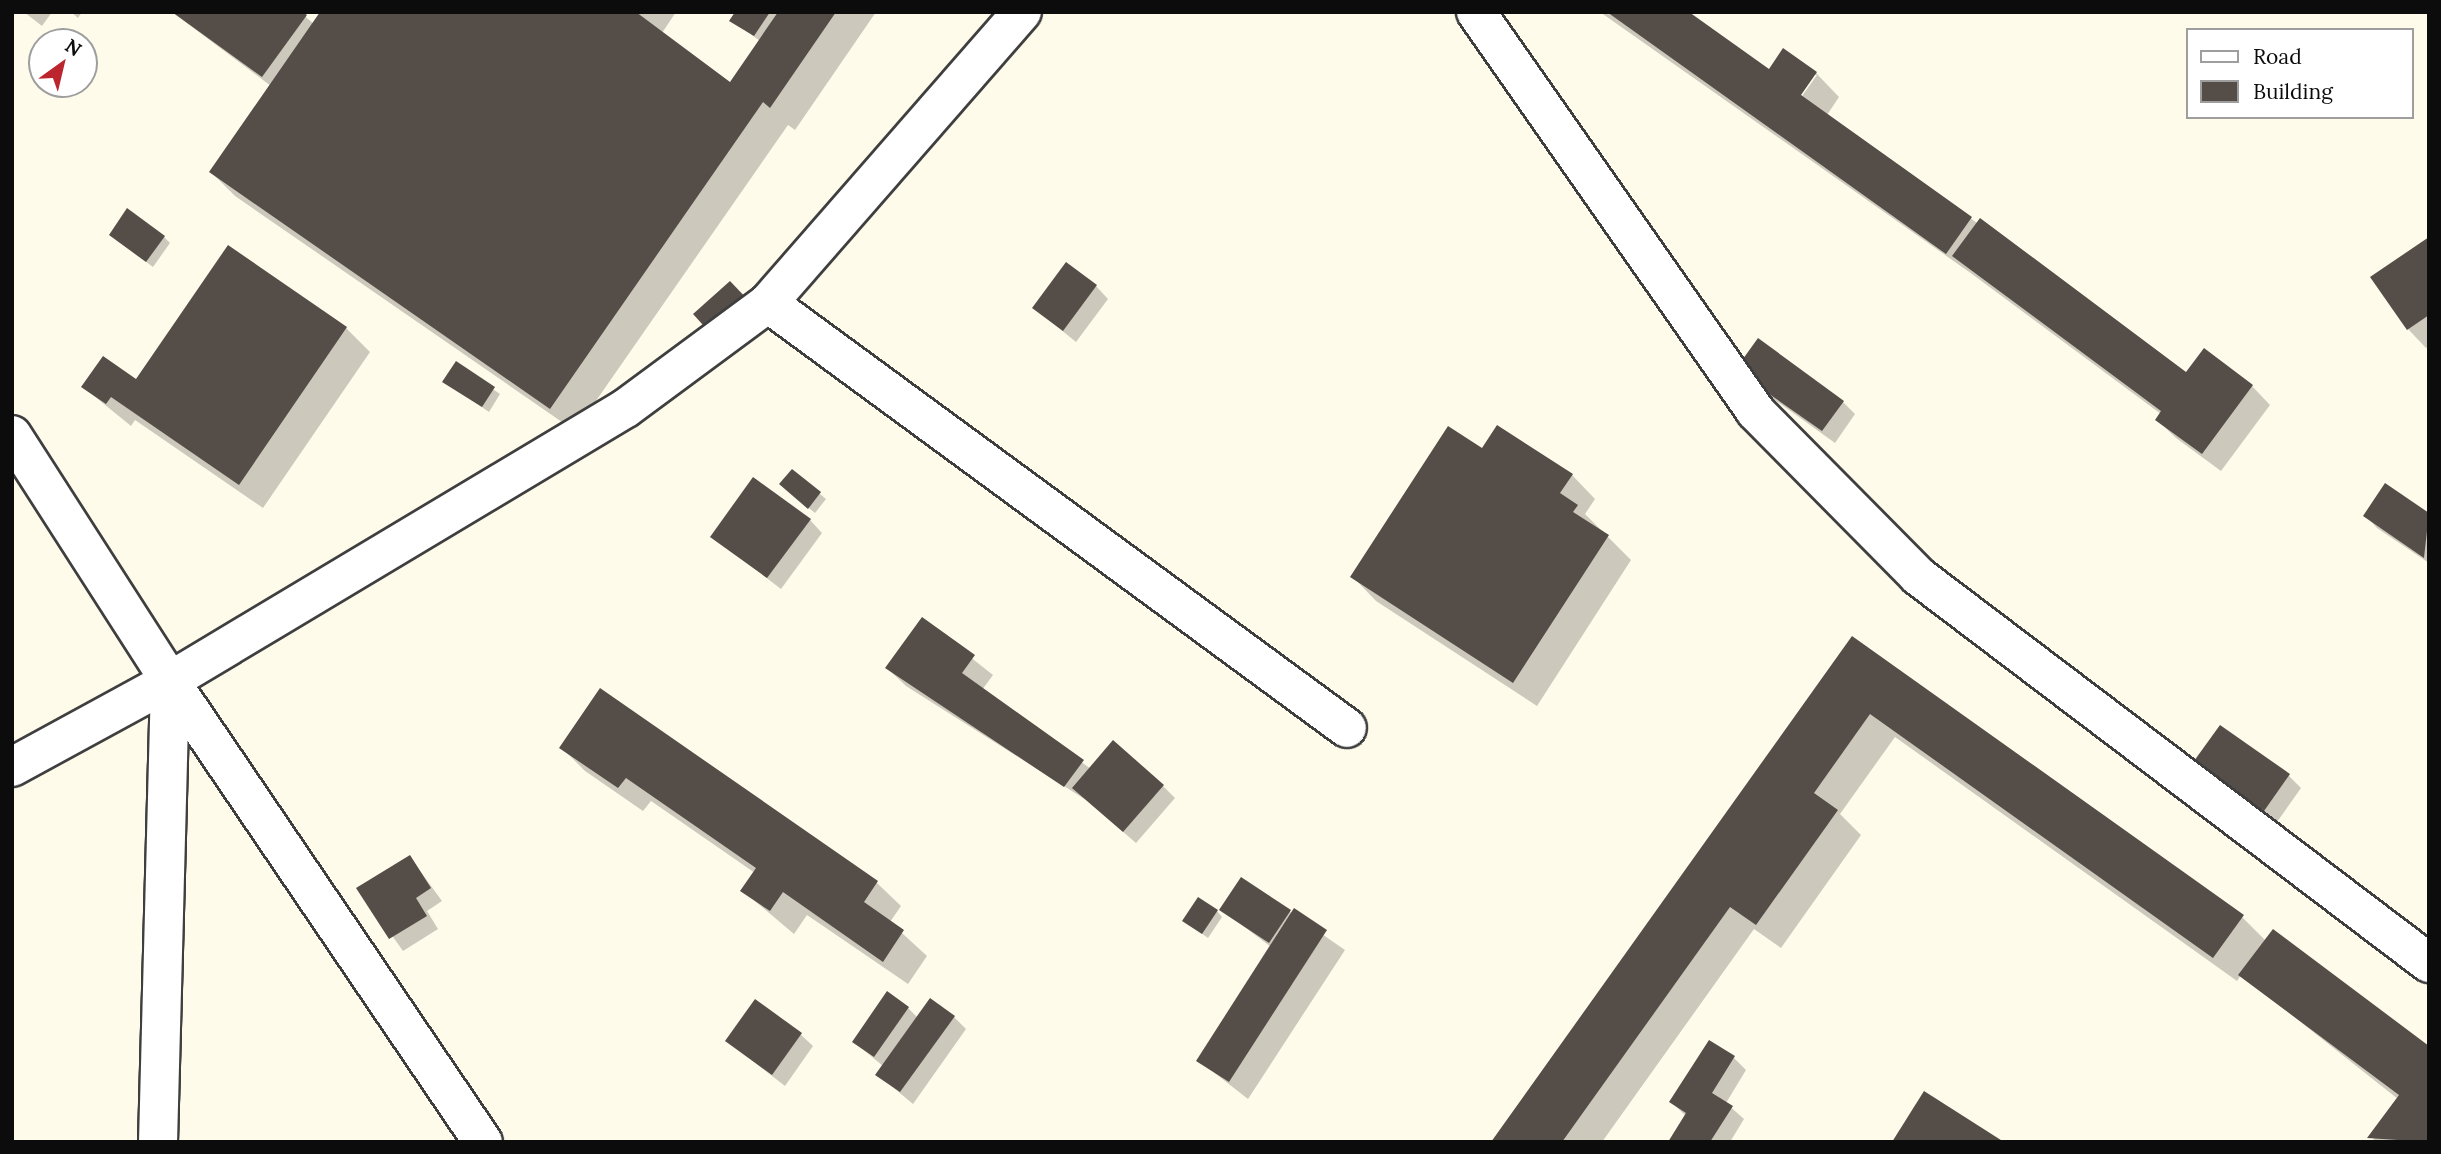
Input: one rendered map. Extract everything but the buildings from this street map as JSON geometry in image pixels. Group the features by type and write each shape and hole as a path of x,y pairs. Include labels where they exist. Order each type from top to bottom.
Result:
{"street":[{"path":"12,767 170,681 626,408 768,303 1022,12"},
{"path":"1476,12 1755,411 1918,576 2429,962"},
{"path":"768,303 1347,728"},
{"path":"12,435 170,681 483,1142"},
{"path":"158,1142 170,681"}]}
